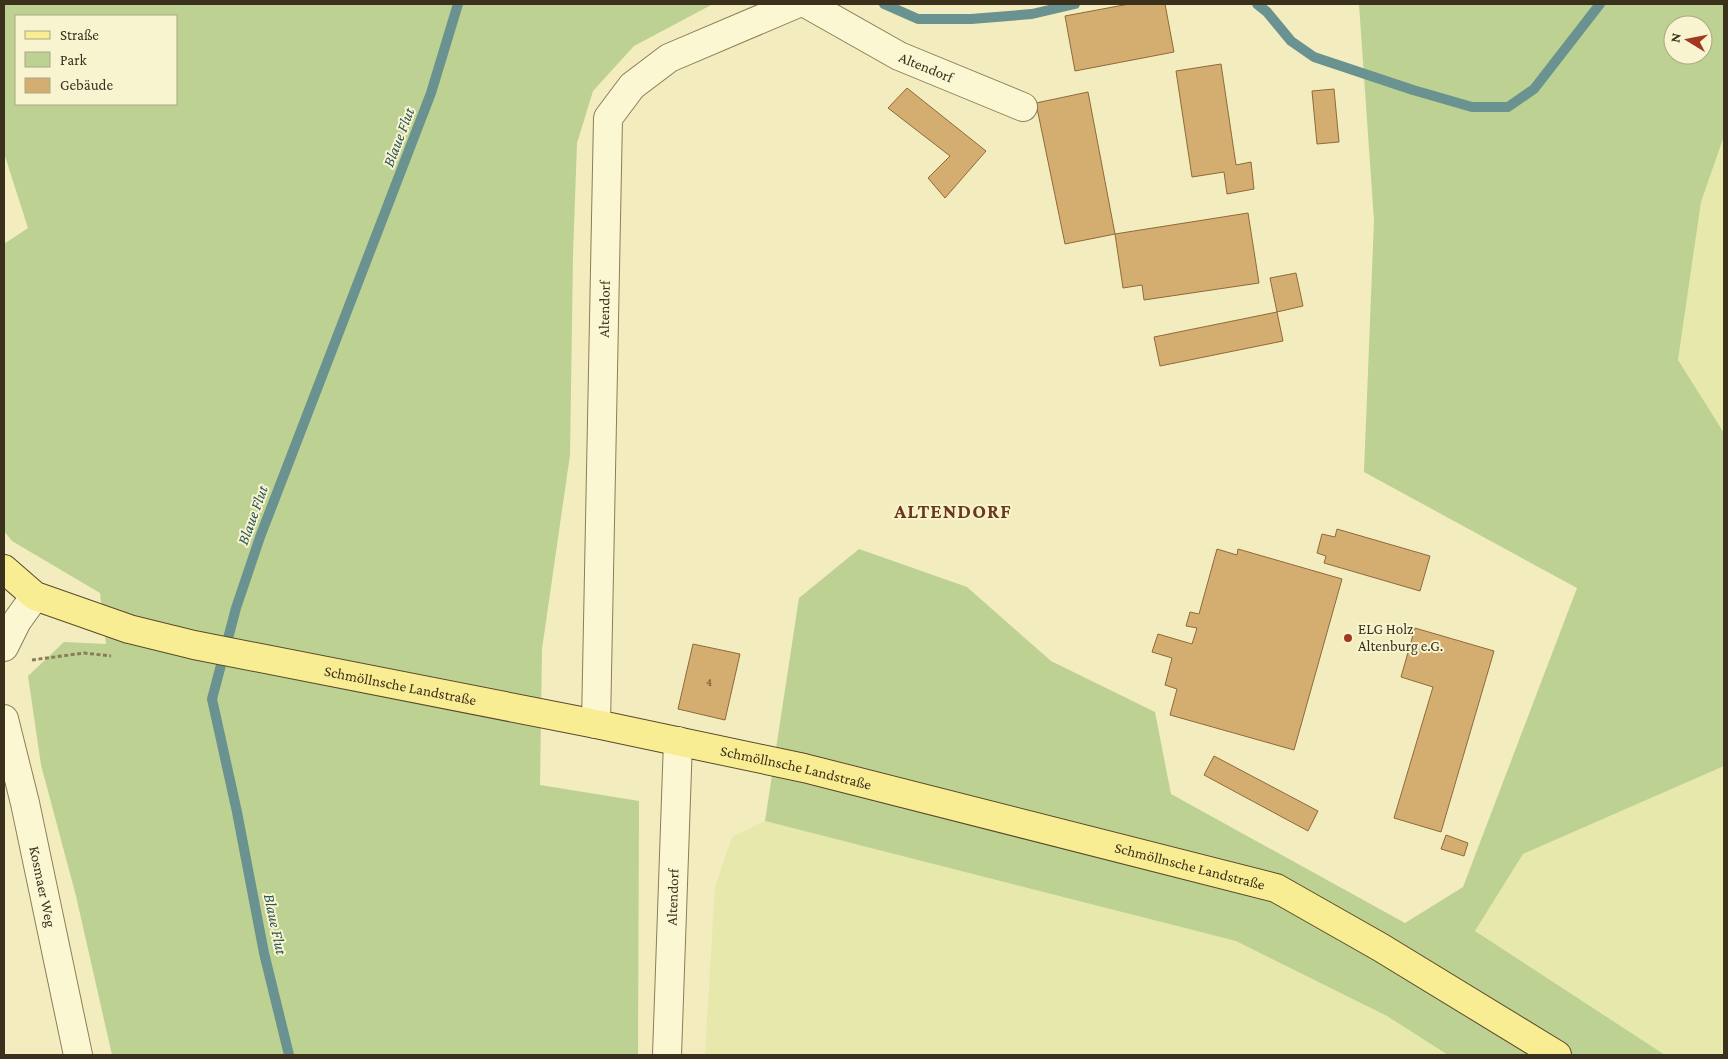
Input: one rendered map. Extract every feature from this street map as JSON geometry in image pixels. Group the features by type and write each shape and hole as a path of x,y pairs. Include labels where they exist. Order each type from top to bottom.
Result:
{"main road":[{"name":"Schmöllnsche Landstraße","path":"4,569 35,596 129,629 244,656 596,724 804,768 1276,888 1380,947 1556,1055"}],"street":[{"name":"Altendorf","path":"596,724 608,118 632,86 669,58 796,4"},
{"name":"Altendorf","path":"807,4 899,56 1023,107"},
{"path":"4,646 35,596"},
{"name":"Kosmaer Weg","path":"4,719 25,803 78,1055"},
{"name":"Altendorf","path":"667,1055 678,741"}],"path":[{"path":"30,660 84,653 112,656"}],"green space":[{"path":"4,4 713,4 634,46 593,91 577,143 570,455 542,649 540,785 639,801 638,1055 112,1055 76,896 41,765 28,676 64,642 106,644 100,593 12,541 4,531 4,244 28,228 4,153"},
{"path":"1359,4 1724,4 1724,136 1701,202 1678,360 1724,433 1724,766 1523,854 1475,931 1665,1055 1448,1055 1387,1016 1236,941 765,821 799,598 859,549 967,587 1051,661 1155,712 1171,794 1405,923 1463,887 1577,588 1364,472 1374,221"},
{"path":"1724,136 1724,433 1678,361 1701,202"},
{"path":"1724,766 1724,1055 1665,1055 1475,931 1523,854"},
{"path":"765,821 1236,941 1387,1016 1448,1055 705,1055 715,887 732,837"}],"building":[{"path":"1129,4 1165,4 1174,52 1075,71 1065,16"},
{"path":"1221,64 1236,165 1251,162 1254,189 1227,194 1224,172 1192,177 1176,71"},
{"path":"907,88 986,151 945,198 928,178 950,156 888,108"},
{"path":"1334,89 1339,142 1317,144 1312,91"},
{"path":"1088,92 1115,234 1065,244 1036,103"},
{"path":"1248,213 1259,283 1144,300 1142,285 1123,288 1115,234"},
{"path":"1296,273 1303,306 1277,312 1270,278"},
{"path":"1277,312 1283,341 1160,366 1154,337"},
{"path":"1337,529 1430,556 1420,591 1324,563 1326,556 1317,553 1322,534 1335,537"},
{"path":"1217,549 1237,555 1238,549 1342,579 1294,750 1170,715 1177,689 1165,685 1172,658 1152,652 1158,634 1192,644 1197,628 1186,626 1190,612 1199,614"},
{"path":"1415,628 1494,651 1441,832 1394,818 1433,687 1401,677"},
{"path":"693,644 740,654 725,720 678,709"},
{"path":"1214,756 1318,811 1308,831 1204,775"},
{"path":"1446,835 1468,843 1464,856 1441,849"}],"waterway":[{"name":"Blaue Flut","path":"289,1055 264,953 237,812 212,699 236,608 260,537 431,93 458,4"},
{"path":"884,4 918,19 971,19 1032,14 1075,4"},
{"path":"1257,4 1267,12 1291,41 1314,57 1413,90 1472,107 1508,107 1534,89 1600,4"}],"place":[{"name":"ELG Holz Altenburg e.G.","path":"1348,638"}],"district":[{"name":"ALTENDORF","path":"953,511"}]}
